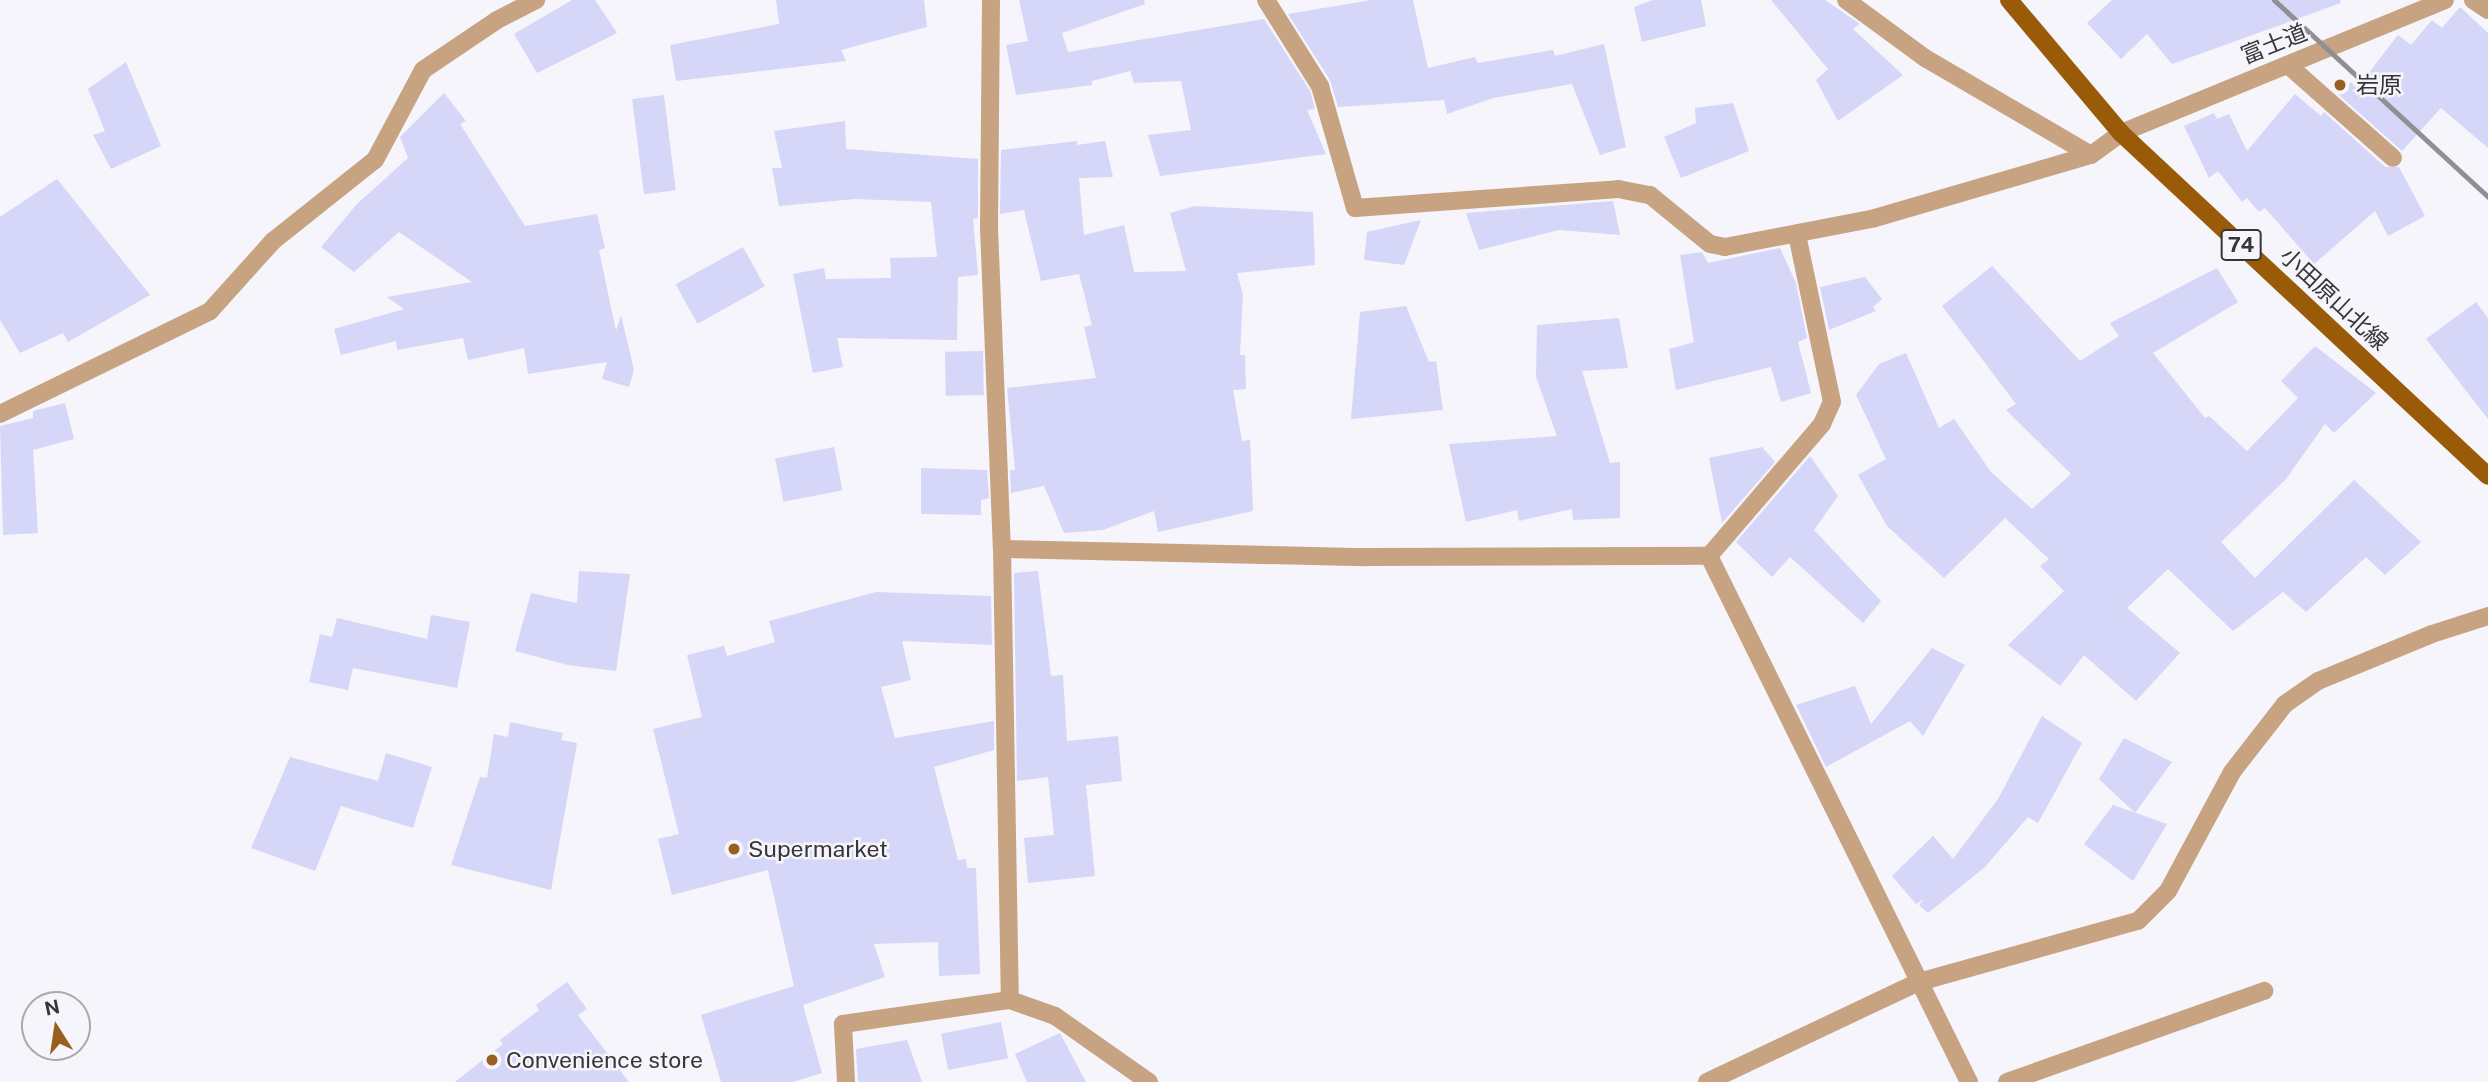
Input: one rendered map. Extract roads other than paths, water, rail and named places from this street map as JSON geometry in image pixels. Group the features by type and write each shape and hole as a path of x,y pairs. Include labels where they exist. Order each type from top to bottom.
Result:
{"main road":[{"name":"小田原山北線","path":"2009,0 2121,133 2488,476"}],"street":[{"path":"0,414 209,311 272,241 375,160 424,70 497,20 536,0"},
{"path":"991,0 989,228 1002,549 1010,1000"},
{"name":"富士道","path":"1266,0 1320,86 1355,208 1618,189 1650,195 1710,244 1725,247 1875,218 2091,155 2121,133 2445,0"},
{"path":"1846,0 1925,58 2091,155"},
{"path":"2473,0 2488,9"},
{"path":"2288,65 2393,159"},
{"path":"1002,549 1365,557 1709,556 1822,424 1832,401 1797,234"},
{"path":"1709,556 1969,1082"},
{"path":"1707,1082 1919,982 2138,921 2168,891 2232,772 2286,704 2318,681 2432,634 2488,616"},
{"path":"2007,1082 2264,991"},
{"path":"846,1082 843,1024 1010,1000 1055,1016 1149,1082"}],"railway":[{"path":"2274,0 2488,197"}],"place":[{"name":"岩原","path":"2340,85"},
{"name":"Supermarket","path":"734,849"},
{"name":"Convenience store","path":"492,1060"}]}
